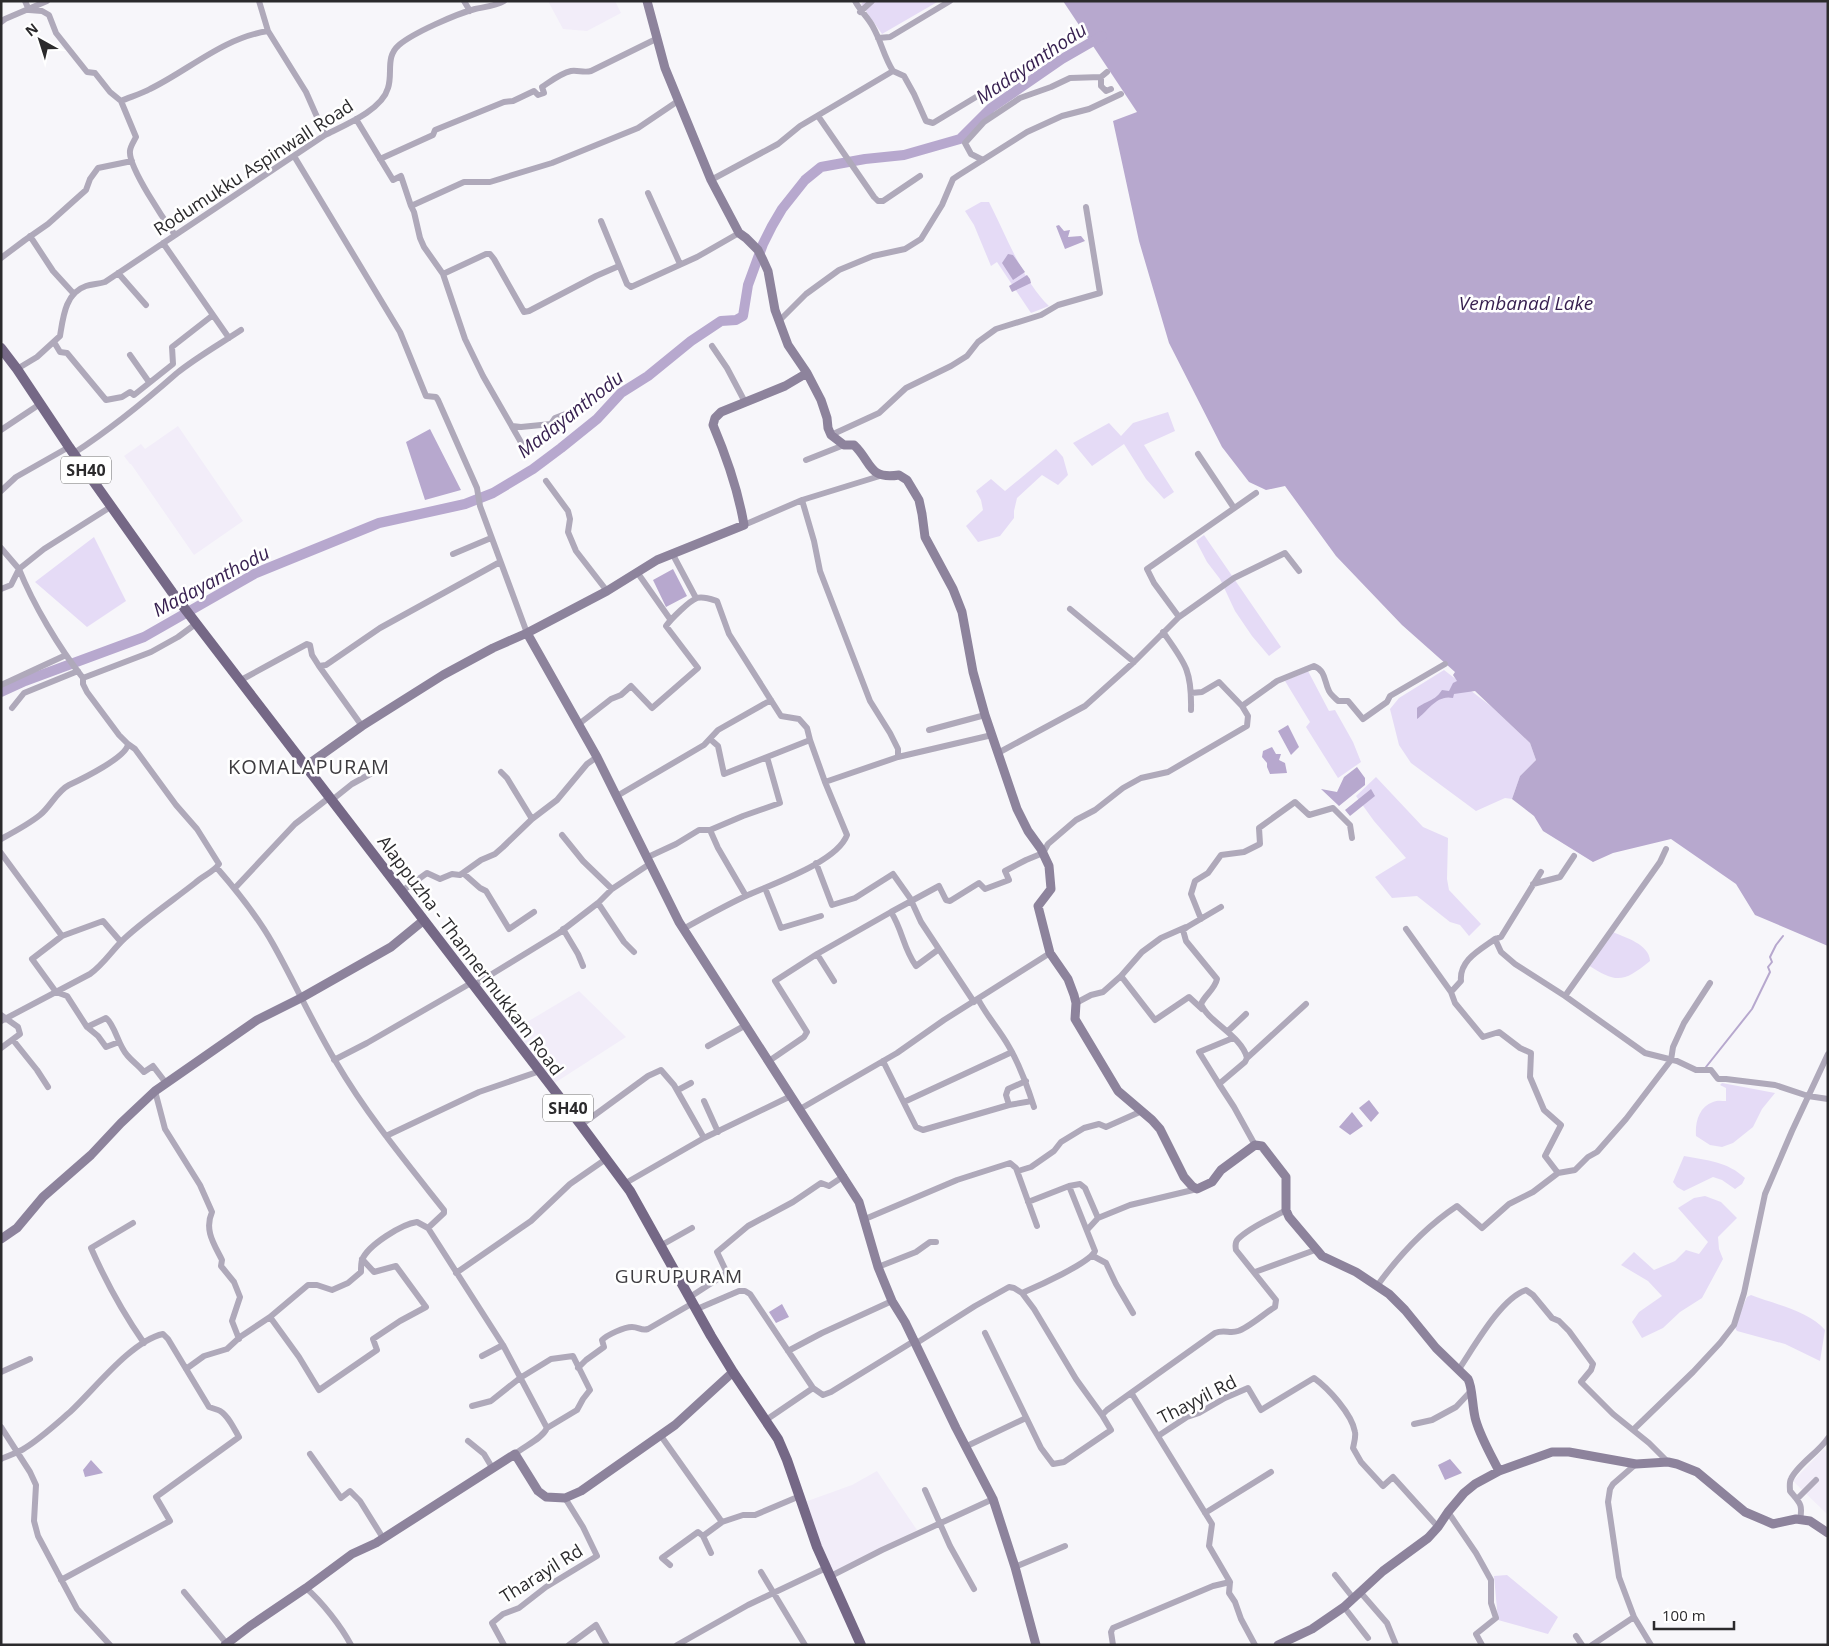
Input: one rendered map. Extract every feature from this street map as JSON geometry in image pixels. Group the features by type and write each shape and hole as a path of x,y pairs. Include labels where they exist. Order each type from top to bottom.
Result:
{"main road":[{"path":"647,1 656,39 678,101 712,180 739,234 758,250 763,260 768,271 776,310 788,345 807,373 821,400 828,418 828,428 836,442 854,445 872,470 883,476 899,475 907,480 918,500 925,537 953,589 962,612 973,672 984,715 1017,809 1049,866 1051,889 1038,906 1050,953 1068,979 1076,1003 1075,1019 1118,1091 1160,1129 1184,1177 1192,1186 1197,1189 1212,1182 1222,1170 1255,1145 1262,1146 1286,1177 1286,1210 1289,1217 1316,1250 1322,1256 1356,1272 1378,1286 1399,1304 1436,1348 1459,1369 1471,1385 1476,1423 1499,1471"},
{"name":"SH40","path":"1,348 172,592 196,622"},
{"path":"306,766 362,726 443,675 607,591 657,560 744,525 740,501 730,465 713,425 715,418 721,412 785,386 807,373"},
{"name":"Alappuzha - Thannermukkam Road","path":"196,622 630,1191 733,1372 766,1420 788,1460 817,1548 861,1645"},
{"path":"527,633 598,757 683,929 859,1202 878,1267 892,1301 993,1499 1015,1567 1036,1645"},
{"path":"1,1239 17,1228 43,1197 91,1155 155,1091 257,1020 392,947 424,920"},
{"path":"226,1644 352,1554 383,1538 515,1454 540,1493 546,1497 552,1499 565,1498 581,1490 675,1425 733,1372"},
{"path":"1278,1645 1290,1642 1344,1607 1383,1571 1428,1538 1464,1493 1475,1484 1499,1471 1561,1451 1636,1464 1668,1462 1697,1472 1745,1512 1773,1524 1800,1520 1810,1521 1828,1533"}],"street":[{"path":"25,1 29,10"},
{"path":"1,22 47,1"},
{"path":"259,1 268,31 306,92 325,134"},
{"path":"464,1 470,11"},
{"name":"Rodumukku Aspinwall Road","path":"74,294 84,287 105,282 325,134 356,119 377,104 389,87 390,58 398,46 410,36 470,11 504,1"},
{"path":"855,1 860,12 868,19 893,71 904,76 926,121 933,123 976,97"},
{"path":"860,12 872,1"},
{"path":"878,38 890,37 950,1"},
{"path":"29,10 42,11 49,15 56,33 88,72 95,73 110,92 121,101 136,137 130,151 132,161 160,214 175,235"},
{"path":"121,101 150,89 225,45 259,32 268,31"},
{"path":"380,159 433,135 436,130 504,102 513,102 534,91 538,96 544,94 542,87 565,73 573,70 586,73 656,39"},
{"path":"712,180 778,144 800,126 893,71"},
{"path":"983,160 971,154 965,143 984,122 1020,98 1070,78 1102,77 1108,72"},
{"path":"1102,77 1101,86 1106,91 1111,90"},
{"path":"780,321 806,294 839,270 873,256 904,249 921,239 942,205 953,179 1027,132 1062,116 1088,109 1122,94"},
{"path":"411,206 464,182 490,182 552,163 638,128 678,101"},
{"path":"818,116 874,198 878,201 883,201 920,176"},
{"path":"356,119 393,180 401,176 414,212 420,238 443,274 465,339 483,376 526,451"},
{"path":"294,156 400,332 426,396 436,397 438,400 477,488 480,506 491,538 527,633"},
{"path":"1,258 48,224 86,190 90,179 98,168 132,161"},
{"path":"648,193 680,264"},
{"path":"806,460 829,451 836,442 879,413 906,388 967,356 978,342 996,329 1041,315 1058,305 1100,293 1086,207"},
{"path":"601,221 627,284 631,286 739,234"},
{"path":"17,369 37,357 60,336 64,310 74,294 53,271 30,236"},
{"path":"163,243 229,338"},
{"path":"443,274 486,254 490,254 524,312 619,266"},
{"path":"118,273 146,305"},
{"path":"54,342 60,352 67,352 106,400 122,397 130,392 134,395 173,364 172,347 213,315"},
{"path":"1,491 16,477 100,436 153,396 178,372 241,330"},
{"path":"712,346 727,368 745,402"},
{"path":"130,355 149,382"},
{"path":"1,430 40,404"},
{"path":"512,426 552,424 554,418 581,408"},
{"path":"1198,454 1234,508"},
{"path":"744,525 802,500 883,476"},
{"path":"546,481 568,511 570,519 568,532 576,551 607,591"},
{"path":"1179,617 1154,583 1147,569 1256,492"},
{"path":"802,500 814,540 820,570 870,701 890,733 898,749 898,757"},
{"path":"1,589 11,584 20,569 44,549 112,506"},
{"path":"453,554 491,538"},
{"path":"1,548 20,569 44,619 83,678 83,684 87,692 113,728 135,749 176,805 197,829 219,864 217,868 202,876 140,925 121,942 101,966 90,974 3,1018"},
{"path":"672,553 696,598"},
{"path":"998,753 1085,706 1134,662 1179,617 1234,578 1285,553 1299,572"},
{"path":"318,666 326,664 380,628 500,562"},
{"path":"637,572 670,619"},
{"path":"579,724 631,686 652,708 698,668 666,626 670,619 696,598 709,598 717,601 729,634 781,716 799,718 807,728 825,782 847,835 844,843 836,851 816,863 746,896 683,929"},
{"path":"1070,608 1134,662"},
{"path":"83,678 151,652 178,638 196,622"},
{"path":"1163,632 1182,659 1191,681 1190,710"},
{"path":"241,680 306,644 310,645 312,655 318,666 362,726"},
{"path":"1,685 66,655"},
{"path":"1242,706 1277,681 1314,666 1320,668 1330,693 1338,701 1348,701 1363,719 1387,702 1390,696 1445,664"},
{"path":"12,708 24,693 76,669"},
{"path":"769,1061 804,1037 807,1032 775,981 817,954 939,886 946,900 950,901 979,882 985,889 1009,880 1006,871 1043,853 1048,844 1076,820 1095,810 1122,788 1141,778 1168,772 1248,726 1248,716 1242,706 1219,682 1202,692 1191,693"},
{"path":"617,796 704,745 718,730 771,700"},
{"path":"929,730 984,715"},
{"path":"825,782 898,757 992,736"},
{"path":"710,738 718,746 724,774 810,740"},
{"path":"1,839 40,815 60,791 125,751 128,744"},
{"path":"402,892 427,873 440,879 452,874 460,875 481,860 495,854 532,819 557,800 587,764 598,757"},
{"path":"334,1060 472,984 559,933 649,860 699,830 710,830 780,803 767,757"},
{"path":"501,772 507,778 532,819"},
{"path":"235,888 295,824 352,784 372,773"},
{"path":"1201,919 1191,894 1195,881 1208,873 1221,855 1244,852 1260,844 1259,828 1295,802 1308,815 1333,808 1350,825 1352,838"},
{"path":"710,830 718,848 746,896"},
{"path":"562,835 583,861 612,889"},
{"path":"1565,996 1644,884 1666,849"},
{"path":"1,853 62,936"},
{"path":"1533,884 1548,882 1560,877 1574,856"},
{"path":"816,863 832,905 855,898 893,874 912,902 921,922 939,949 1012,1052 1026,1081 1033,1104 1009,1105 923,1130 916,1127 882,1061"},
{"path":"217,868 235,888 272,943 300,998 351,1088 444,1210 444,1213 428,1228"},
{"path":"1451,992 1461,980 1460,971 1470,957 1501,937 1541,872"},
{"path":"463,873 486,891 509,929 534,912"},
{"path":"765,888 781,928 821,916"},
{"path":"598,903 624,942 634,952"},
{"path":"1076,1003 1091,995 1103,992 1121,976 1142,952 1161,938 1221,908"},
{"path":"891,912 899,925 908,954 916,966 939,949"},
{"path":"119,1042 106,1047 88,1027 67,996 56,992 32,958 62,936 103,921 121,942"},
{"path":"1187,926 1183,930 1184,936 1217,979 1216,984 1204,997 1201,1004 1203,1009"},
{"path":"563,929 583,966"},
{"path":"1406,929 1451,992 1455,1003 1483,1037 1499,1032 1520,1048 1532,1053 1530,1077 1544,1110 1561,1125 1545,1156 1558,1174"},
{"path":"1494,940 1501,952 1515,964 1565,996 1646,1053 1677,1061 1696,1070 1711,1070 1718,1079 1775,1085 1808,1096 1828,1099"},
{"path":"800,1109 882,1061 1050,953"},
{"path":"817,954 834,980"},
{"path":"1121,976 1155,1020 1189,997 1228,1031 1232,1038 1246,1052 1248,1058"},
{"path":"1378,1286 1395,1261 1414,1239 1457,1206 1482,1228 1509,1204 1533,1192 1558,1174 1575,1170 1588,1157 1597,1152 1626,1119 1671,1060 1673,1047 1684,1023 1710,983"},
{"path":"1219,1084 1306,1004"},
{"path":"1228,1031 1246,1014"},
{"path":"1,1048 20,1034 18,1027 3,1018"},
{"path":"88,1027 106,1018 111,1022 127,1056 144,1072 153,1066 166,1083"},
{"path":"708,1046 746,1025"},
{"path":"1232,1038 1199,1052 1234,1107 1255,1145"},
{"path":"13,1040 48,1087"},
{"path":"904,1102 1012,1052"},
{"path":"1633,1430 1693,1372 1734,1325 1744,1293 1765,1194 1828,1054"},
{"path":"581,1125 641,1080 661,1070 678,1090 704,1138"},
{"path":"386,1136 479,1092 540,1071"},
{"path":"1009,1105 1006,1095 1008,1089 1026,1081"},
{"path":"678,1090 691,1083"},
{"path":"155,1091 165,1128 200,1185 212,1212 208,1222 213,1243 222,1260 221,1266 234,1282 240,1297 232,1321 239,1339"},
{"path":"624,1184 704,1138 791,1096"},
{"path":"704,1101 718,1132"},
{"path":"1018,1171 1031,1167 1054,1151 1061,1142 1084,1128 1099,1124 1106,1127 1142,1111"},
{"path":"456,1273 531,1221 570,1184 606,1160"},
{"path":"865,1220 949,1183 1010,1163 1018,1171 1037,1226"},
{"path":"578,1368 604,1347 602,1340 608,1335 632,1327 643,1330 648,1329 693,1303 727,1273 717,1252 748,1226 793,1202 821,1183 830,1186 844,1176"},
{"path":"1028,1202 1078,1184 1084,1186 1098,1218"},
{"path":"1022,1293 1081,1264 1093,1256 1095,1251 1069,1186"},
{"path":"1086,1230 1098,1218 1130,1205 1197,1189"},
{"path":"1102,1415 1215,1333 1224,1330 1233,1332 1241,1330 1275,1307 1276,1300 1236,1250 1237,1240 1286,1210"},
{"path":"186,1368 204,1356 227,1349 270,1317 308,1285 317,1285 332,1290 348,1282 360,1272 362,1259 378,1242 393,1231 418,1222 428,1228 503,1345 547,1428"},
{"path":"133,1223 91,1248 104,1278 125,1316 144,1343"},
{"path":"660,1246 692,1228"},
{"path":"878,1267 916,1252 930,1242 936,1242"},
{"path":"1255,1272 1316,1250"},
{"path":"1093,1256 1106,1263 1133,1313"},
{"path":"270,1317 299,1357 319,1390 376,1350 373,1339 426,1307 396,1266 374,1272 371,1271 362,1259"},
{"path":"693,1303 739,1291 745,1291 750,1294 813,1388 823,1395 915,1343 975,1306 1009,1287 1014,1288 1022,1293 1034,1308 1076,1379 1111,1430 1064,1462 1053,1464 1041,1448 985,1333"},
{"path":"1459,1369 1506,1302 1517,1293 1526,1290 1533,1295 1552,1318 1559,1321 1569,1331 1592,1364 1591,1370 1581,1382 1610,1412 1668,1462"},
{"path":"788,1351 892,1301"},
{"path":"1,1459 16,1453 42,1436 120,1361 144,1343 163,1334 210,1407 218,1410 225,1416 239,1437 156,1497 170,1520 62,1580"},
{"path":"482,1356 503,1345"},
{"path":"472,1406 490,1401 520,1378 551,1359 573,1356 590,1390 577,1410 547,1428 542,1434 515,1454"},
{"path":"1,1372 30,1359"},
{"name":"Thayyil Rd","path":"1158,1436 1188,1417 1248,1388 1261,1410 1314,1378 1324,1385 1353,1424 1356,1434 1353,1448 1361,1462 1383,1486 1393,1477 1438,1527"},
{"path":"766,1420 813,1388"},
{"path":"1414,1424 1432,1420 1456,1407 1471,1391"},
{"path":"1132,1394 1212,1524 1209,1546 1230,1582 1229,1593 1255,1645"},
{"path":"967,1446 1026,1418"},
{"path":"1,1427 30,1472 36,1485 34,1521 38,1536 77,1609 110,1645"},
{"path":"660,1436 722,1522"},
{"path":"1800,1520 1802,1507 1790,1491 1790,1480 1828,1438"},
{"path":"468,1441 484,1454 493,1469"},
{"path":"310,1454 341,1498 350,1491 360,1501 383,1538"},
{"path":"1636,1464 1610,1489 1608,1502 1617,1569 1634,1617 1651,1645"},
{"path":"1205,1513 1271,1472"},
{"path":"1797,1499 1816,1480"},
{"path":"925,1490 950,1546 974,1588"},
{"path":"704,1536 722,1522 743,1515 755,1515 800,1496"},
{"name":"Tharayil Rd","path":"504,1645 492,1623 503,1614 519,1608 546,1587 597,1556 583,1527 565,1498"},
{"path":"676,1645 748,1605 882,1550 993,1499"},
{"path":"1448,1512 1476,1553 1491,1580 1490,1603 1496,1618 1476,1634 1482,1645"},
{"path":"670,1565 662,1558 698,1532 704,1536 712,1553"},
{"path":"1015,1567 1065,1546"},
{"path":"761,1572 805,1645"},
{"path":"1335,1575 1387,1622 1396,1645"},
{"path":"1113,1645 1111,1632 1113,1628 1213,1586 1230,1582"},
{"path":"306,1588 317,1598 328,1614 343,1630 350,1645"},
{"path":"184,1592 226,1644"},
{"path":"1344,1607 1368,1638"},
{"path":"1592,1645 1634,1617"},
{"path":"569,1645 596,1625 607,1645"},
{"path":"1576,1636 1582,1645"}],"shaded area":[{"path":"548,1 615,1 621,13 587,31 563,29"},
{"path":"865,1 939,1 882,34 861,4"},
{"path":"981,202 989,202 1023,271 1049,306 1031,313 997,262 991,266 974,225 965,211"},
{"path":"1168,412 1175,431 1144,445 1174,492 1164,499 1146,479 1124,444 1092,466 1073,443 1109,423 1121,436 1133,423"},
{"path":"178,426 243,521 194,555 124,456 141,444 145,449"},
{"path":"1056,449 1063,457 1068,475 1058,485 1042,475 1017,498 1014,518 1000,536 978,542 966,526 983,510 981,500 976,491 991,479 1005,491"},
{"path":"1204,535 1281,647 1269,656 1252,636 1235,611 1220,579 1207,562 1196,541"},
{"path":"94,537 126,601 87,627 35,582"},
{"path":"1444,670 1492,707 1530,743 1536,760 1520,776 1512,799 1505,798 1476,811 1411,763 1399,745 1390,709 1399,698"},
{"path":"1308,671 1329,711 1335,710 1353,742 1361,762 1338,778 1306,727 1310,722 1285,681"},
{"path":"1376,777 1423,827 1448,838 1447,879 1449,890 1481,924 1469,936 1460,925 1450,922 1417,896 1392,898 1375,877 1406,858 1374,821 1356,796"},
{"path":"1613,932 1641,946 1649,955 1650,961 1627,977 1614,978 1588,965"},
{"path":"579,991 626,1037 553,1084 512,1031"},
{"path":"1722,1083 1775,1093 1762,1109 1753,1127 1733,1143 1722,1147 1710,1145 1696,1136 1696,1131 1697,1120 1704,1107 1715,1101 1726,1101 1726,1088 1720,1085"},
{"path":"1684,1156 1709,1160 1724,1165 1732,1168 1745,1178 1742,1184 1735,1189 1722,1180 1713,1177 1684,1191 1673,1182"},
{"path":"1705,1196 1721,1202 1737,1218 1718,1237 1719,1249 1723,1259 1702,1298 1680,1312 1663,1328 1642,1338 1632,1322 1639,1312 1662,1296 1648,1281 1621,1265 1634,1252 1654,1270 1675,1261 1686,1250 1699,1254 1708,1242 1678,1208 1694,1198"},
{"path":"1751,1295 1801,1313 1818,1323 1825,1330 1820,1361 1785,1344 1737,1331 1734,1326 1747,1297"},
{"path":"1824,1449 1828,1453 1827,1514 1793,1481"},
{"path":"877,1471 917,1530 831,1573 802,1503 852,1485"},
{"path":"1507,1575 1558,1617 1548,1634 1498,1620 1494,1576"}],"water":[{"name":"Vembanad Lake","path":"1063,1 1828,1 1828,946 1755,915 1736,884 1671,839 1613,853 1593,862 1543,831 1534,816 1512,799 1520,776 1536,760 1530,743 1475,691 1454,694 1453,698 1442,698 1417,719 1417,708 1433,699 1442,690 1449,691 1453,683 1457,681 1453,675 1455,672 1402,625 1336,556 1285,486 1266,490 1249,482 1222,447 1169,343 1139,241 1113,121 1137,112"},
{"path":"1059,225 1064,231 1070,230 1068,237 1081,236 1085,241 1065,249 1056,226"},
{"path":"1008,254 1013,255 1025,272 1013,280 1002,263"},
{"path":"1027,275 1031,283 1012,292 1009,286"},
{"path":"430,429 461,490 425,500 406,442"},
{"path":"673,569 687,596 666,607 653,580"},
{"path":"1288,725 1299,747 1291,755 1278,731"},
{"path":"1272,747 1276,754 1281,754 1279,760 1285,763 1287,773 1270,774 1267,763 1262,757 1263,751"},
{"path":"1357,767 1365,778 1365,785 1339,806 1321,789 1337,792 1344,777"},
{"path":"1371,789 1375,796 1350,816 1345,810"},
{"path":"1369,1100 1379,1113 1371,1122 1359,1108"},
{"path":"1352,1112 1363,1126 1350,1135 1339,1127"},
{"path":"782,1304 789,1317 776,1323 769,1312"},
{"path":"1450,1459 1462,1473 1445,1480 1438,1465"},
{"path":"91,1460 103,1473 85,1477 83,1470"}],"waterway":[{"name":"Madayanthodu","path":"1,692 25,681 144,637 256,573 379,523 465,504 493,493 533,469 561,448 597,419 621,393 648,376 691,341 721,321 736,320 743,316 748,285 763,244 772,226 782,209 805,180 821,167 865,159 904,155 960,139 991,108 1062,59 1102,36"},
{"path":"1706,1067 1752,1009 1770,972 1768,967 1772,962 1770,957 1783,936"}],"district":[{"name":"KOMALAPURAM","path":"309,766"},
{"name":"GURUPURAM","path":"679,1276"}]}
